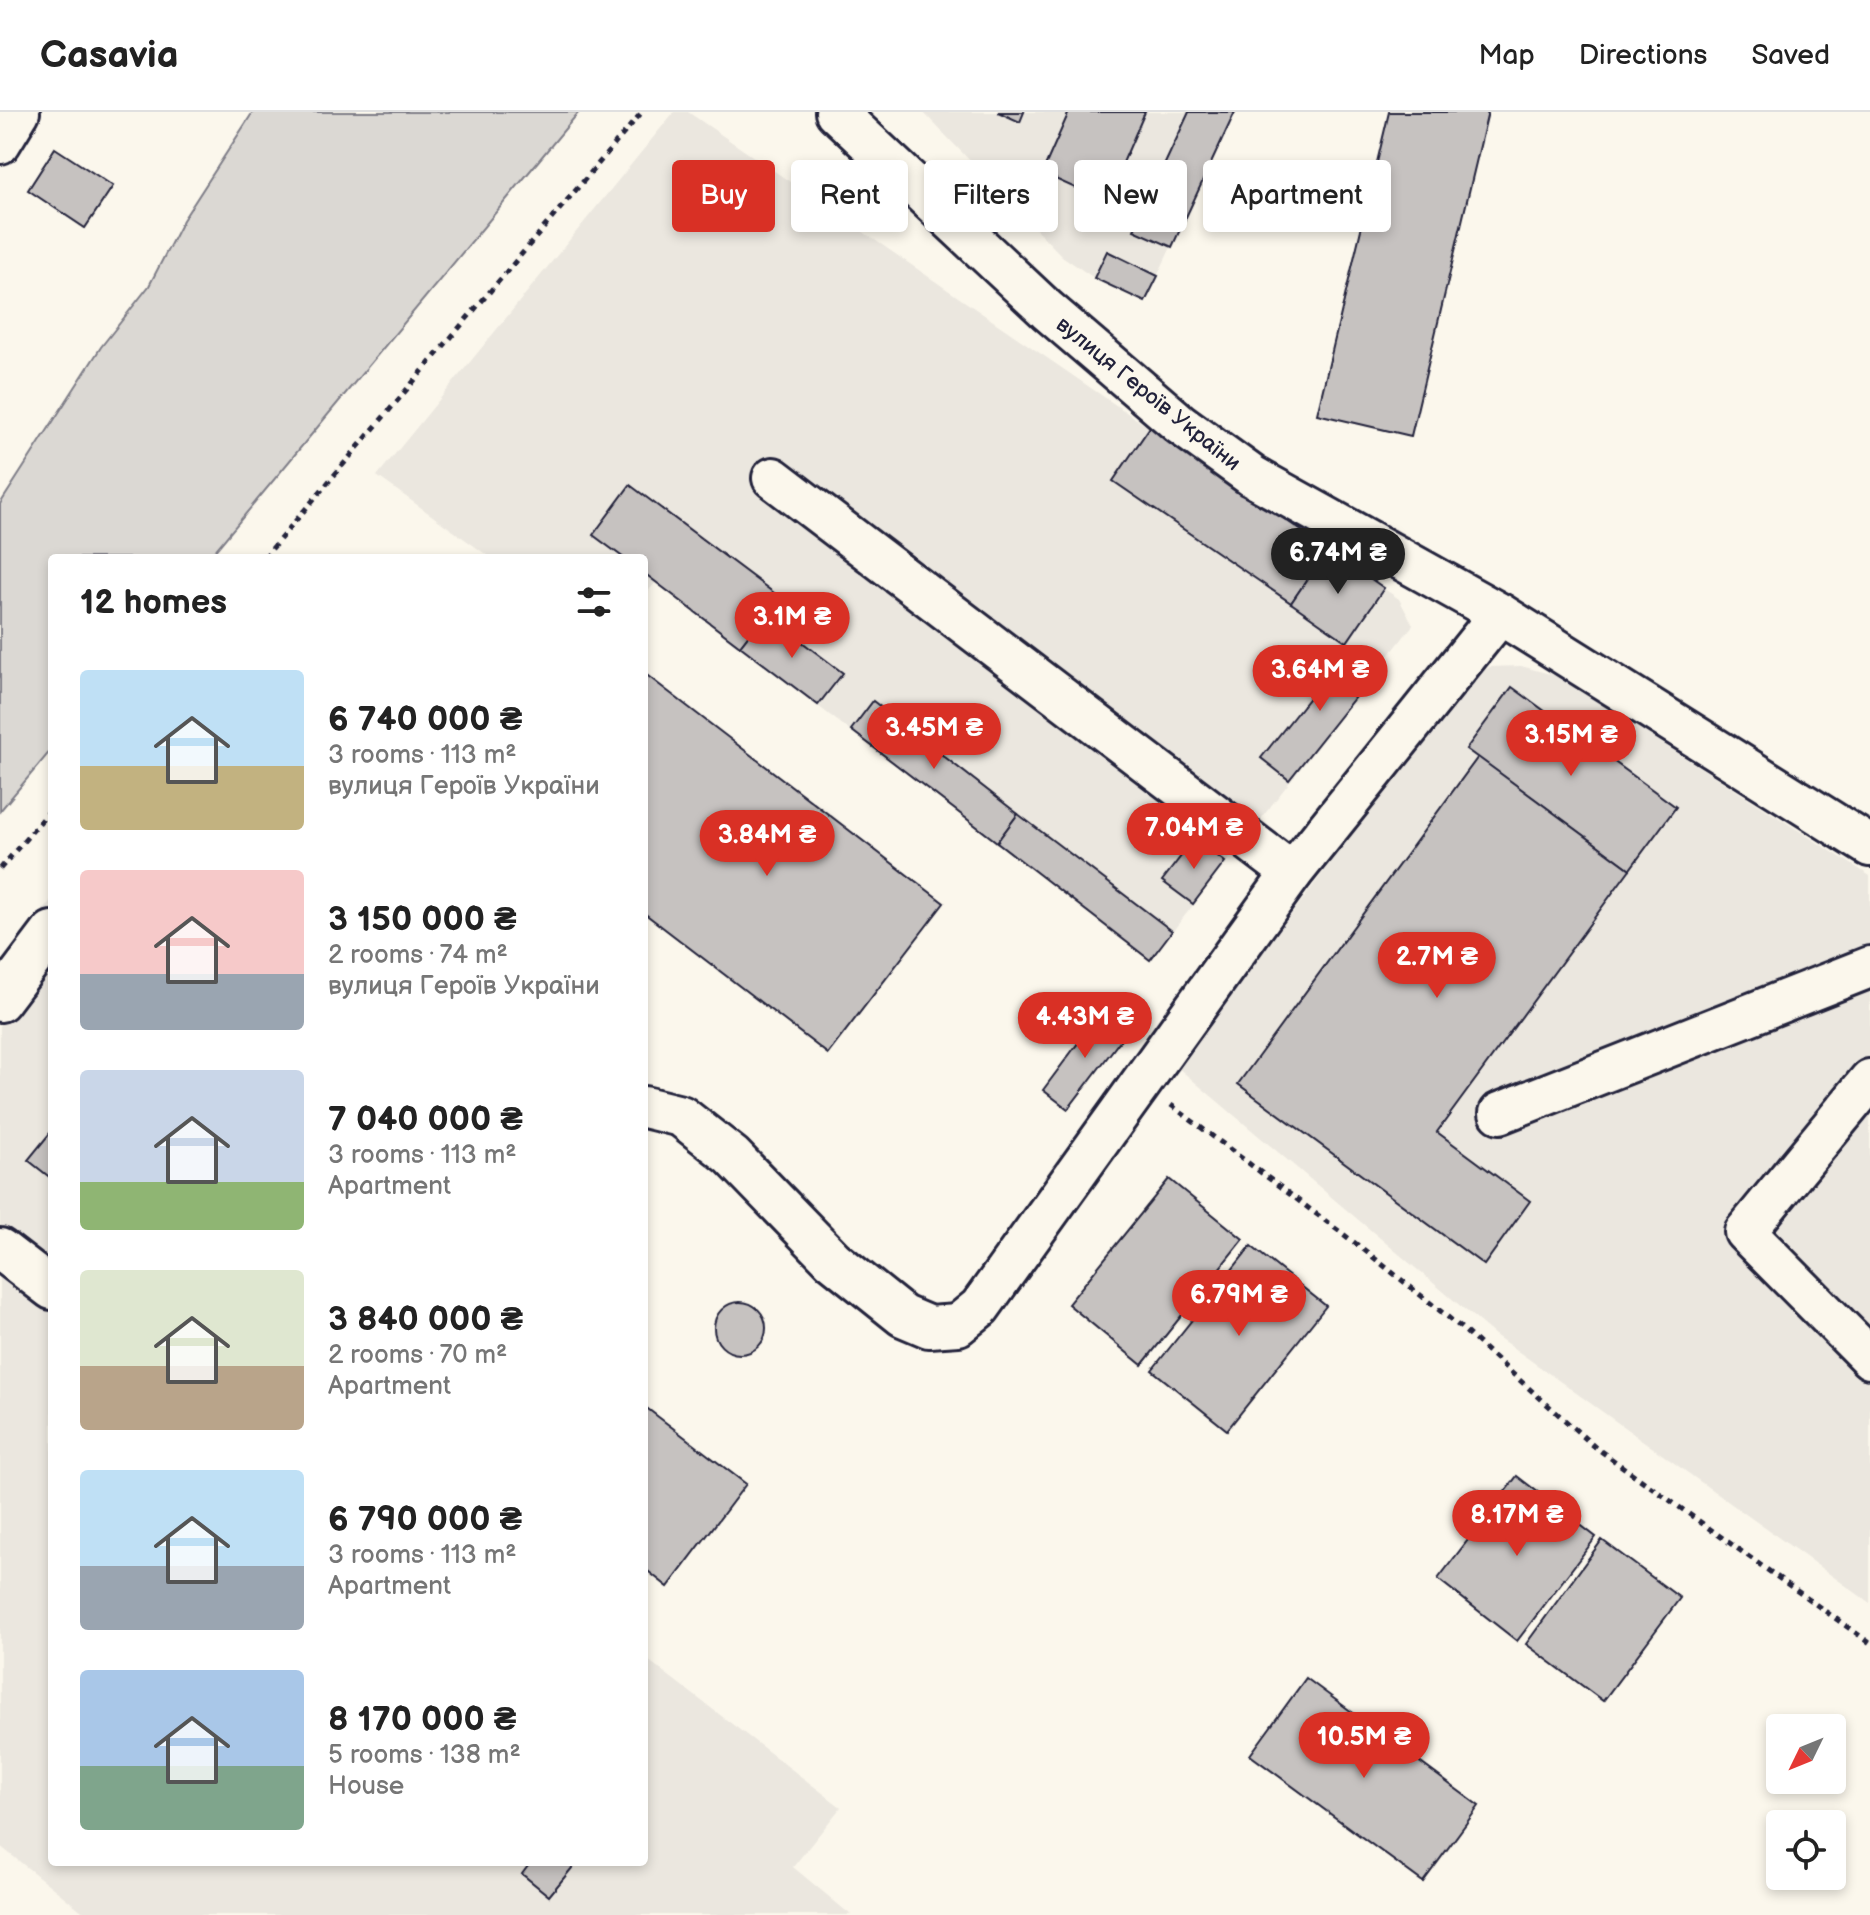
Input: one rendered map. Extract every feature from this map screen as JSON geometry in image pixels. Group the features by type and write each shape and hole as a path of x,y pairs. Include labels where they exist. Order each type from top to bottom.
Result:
{"street":[{"path":"0,143 19,112"},
{"name":"вулиця Героїв України","path":"836,112 1047,310 1180,424 1252,476 1500,614 1870,846"},
{"path":"773,478 1292,873"},
{"path":"648,1108 681,1116 732,1156 833,1260 903,1316 929,1327 958,1325 980,1307 1292,873 1500,614"},
{"path":"0,1001 48,937"},
{"path":"1500,1113 1870,967"},
{"path":"1870,1080 1745,1232 1870,1358"},
{"path":"0,1249 48,1286"}],"path":[{"path":"267,554 642,112"},
{"path":"0,869 48,813"},
{"path":"1142,1082 1459,1326 1595,1447 1870,1643"}],"shaded area":[{"path":"253,112 579,112 212,554 48,554 48,754 0,811 0,504 101,347 149,286 183,220"},
{"path":"674,112 688,112 758,160 672,160 672,232 775,232 775,172 791,183 791,232 863,232 1399,599 1413,625 1150,960 656,582 648,591 648,554 485,554 377,476"},
{"path":"923,112 1235,112 1212,160 1203,160 1203,180 1187,213 1187,160 1074,160 1074,232 1178,232 1145,302 1094,278 1062,256 1039,232 1058,232 1058,160 969,160"},
{"path":"1521,666 1557,676 1870,876 1870,1603 1495,1335 1177,1067 1469,678 1490,667"},
{"path":"48,904 48,1866 648,1866 648,1660 841,1807 793,1867 851,1915 87,1915 0,1846 0,963"}],"building":[{"path":"998,112 1024,112 1020,122"},
{"path":"1069,112 1145,112 1124,160 1074,160 1074,188 1058,180 1058,160 1048,160"},
{"path":"1189,112 1235,112 1213,160 1203,160 1203,181 1187,215 1187,160 1167,160"},
{"path":"1389,112 1488,112 1411,436 1317,414 1360,232 1391,232 1391,160 1378,160"},
{"path":"55,148 113,186 85,228 28,190"},
{"path":"1138,232 1179,232 1172,247"},
{"path":"1107,251 1158,276 1145,302 1094,278"},
{"path":"1150,427 1328,549 1291,603 1113,481"},
{"path":"630,485 778,596 740,646 648,576 648,554 619,554 593,535"},
{"path":"1328,549 1384,588 1347,642 1291,603"},
{"path":"765,614 843,673 818,705 740,646"},
{"path":"1350,646 1378,668 1289,780 1261,758"},
{"path":"648,676 944,903 828,1054 648,916"},
{"path":"1512,687 1676,807 1630,869 1466,749"},
{"path":"873,701 1018,814 997,842 851,730"},
{"path":"1478,757 1630,869 1437,1132 1530,1201 1484,1265 1238,1084"},
{"path":"1018,814 1172,931 1150,960 997,842"},
{"path":"1195,838 1225,862 1193,904 1162,881"},
{"path":"1102,1011 1128,1030 1068,1109 1043,1090"},
{"path":"48,1135 48,1176 28,1160"},
{"path":"1169,1179 1243,1239 1142,1365 1068,1304"},
{"path":"1251,1246 1326,1306 1227,1430 1152,1370"},
{"path":"740,1302 759,1309 766,1328 759,1347 740,1354 721,1347 714,1328 721,1309"},
{"path":"648,1409 746,1484 668,1587 648,1571"},
{"path":"1517,1476 1596,1537 1517,1641 1438,1579"},
{"path":"1602,1540 1680,1598 1603,1701 1526,1644"},
{"path":"1306,1678 1479,1806 1423,1882 1250,1755"},
{"path":"528,1866 574,1866 549,1896 522,1874"}]}
